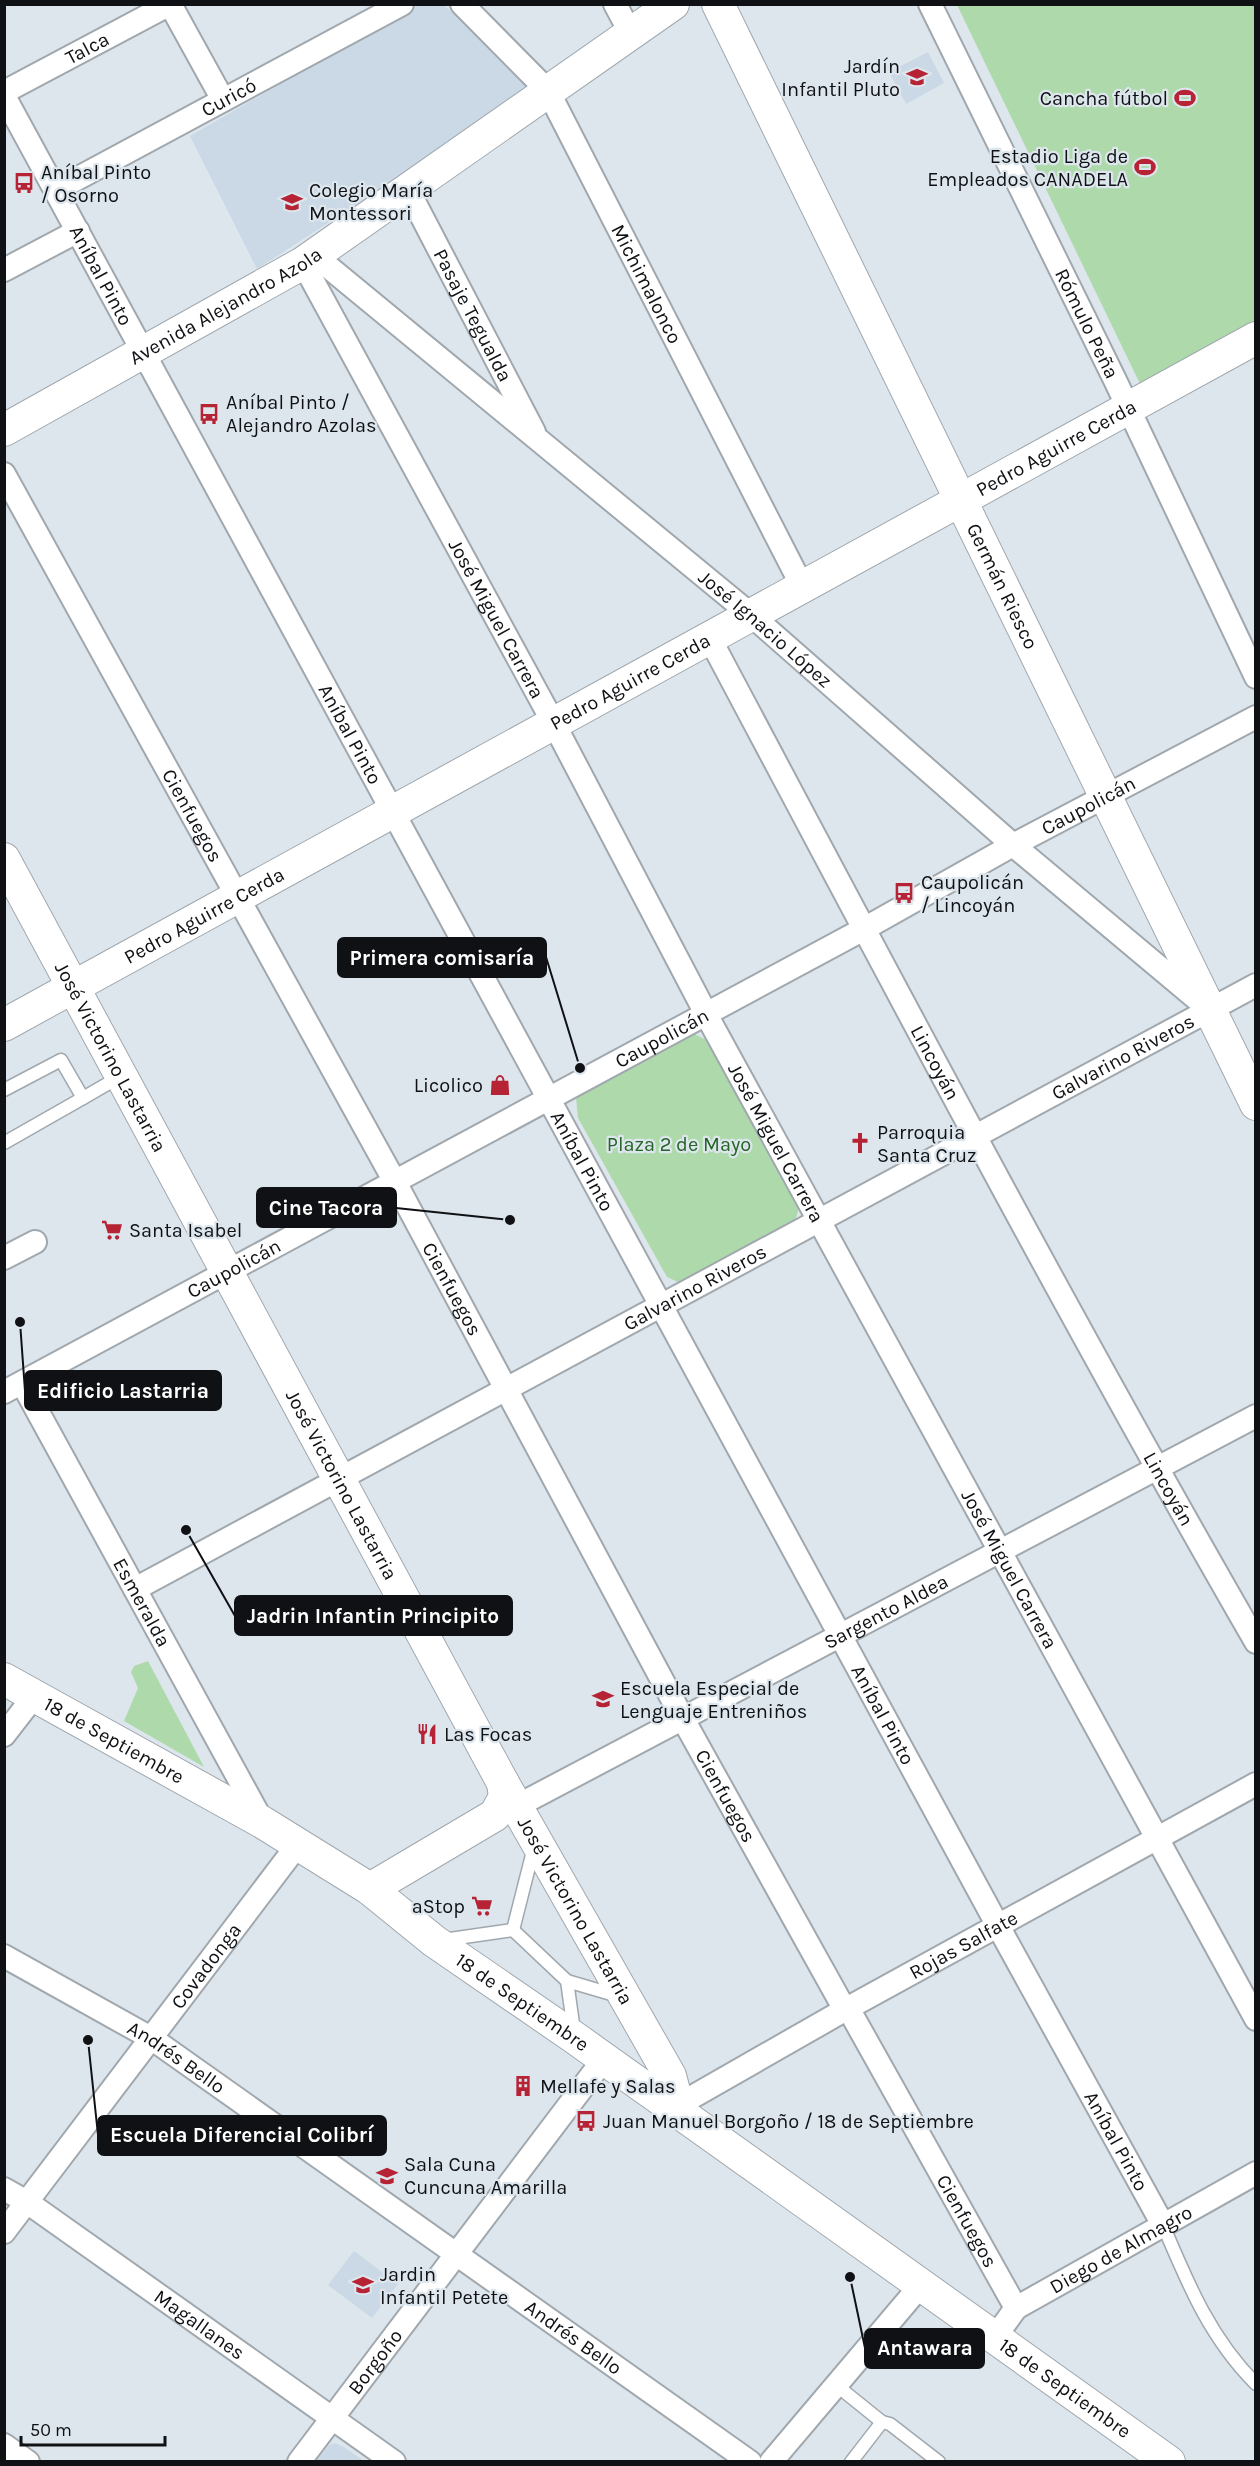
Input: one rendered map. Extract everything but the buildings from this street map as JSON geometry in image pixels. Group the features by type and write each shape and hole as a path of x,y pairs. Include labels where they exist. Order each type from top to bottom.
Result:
{"main road":[{"name":"Avenida Alejandro Azola","path":"4,430 308,259 673,4"},
{"name":"Germán Riesco","path":"718,4 1256,1104"},
{"name":"Pedro Aguirre Cerda","path":"4,1025 236,895 1256,338"},
{"name":"José Victorino Lastarria","path":"4,860 230,1272 510,1795 673,2083 673,2108"},
{"name":"18 de Septiembre","path":"4,1678 299,1843 370,1889 434,1941 575,2038 1169,2462"},
{"path":"370,1889 495,1815 505,1797 510,1795"}],"street":[{"name":"Talca","path":"4,94 170,4"},
{"path":"170,4 223,100"},
{"name":"Curicó","path":"56,190 402,4"},
{"name":"Michimalonco","path":"462,4 548,91 802,586"},
{"path":"615,4 631,34"},
{"name":"Rómulo Peña","path":"930,4 1128,408 1256,677"},
{"name":"Aníbal Pinto","path":"4,94 11,121 56,190 998,1926 1163,2225"},
{"name":"Pasaje Tegualda","path":"408,190 539,441"},
{"path":"4,270 78,231"},
{"name":"José Ignacio López","path":"308,259 539,441 750,615 1012,846 1210,1010"},
{"name":"José Miguel Carrera","path":"308,259 706,1014 1256,2019"},
{"name":"Cienfuegos","path":"4,474 395,1182 682,1719 1016,2308"},
{"name":"Lincoyán","path":"709,637 862,930 974,1137 1155,1468 1256,1642"},
{"name":"Caupolicán","path":"13,1388 862,930 1012,846 1256,717"},
{"name":"Galvarino Riveros","path":"135,1589 1256,986"},
{"path":"4,1258 35,1242"},
{"name":"Esmeralda","path":"13,1388 135,1589 262,1822"},
{"name":"Sargento Aldea","path":"510,1795 682,1719 1256,1416"},
{"path":"4,1735 34,1695"},
{"name":"Rojas Salfate","path":"673,2108 847,2009 1256,1784"},
{"name":"Covadonga","path":"4,2232 299,1843"},
{"name":"Andrés Bello","path":"4,1956 151,2038 750,2462"},
{"name":"Borgoño","path":"299,2462 604,2059"},
{"name":"Diego de Almagro","path":"995,2337 1016,2308 1256,2173"},
{"name":"Magallanes","path":"4,2188 394,2462"},
{"path":"771,2462 921,2285"},
{"path":"4,2445 28,2462"}],"lane":[{"path":"4,1090 61,1060 83,1098"},
{"path":"4,1143 122,1075"},
{"path":"513,1930 536,1840"},
{"path":"434,1941 513,1930"},
{"path":"513,1930 567,1981 626,1998"},
{"path":"567,1981 575,2038"},
{"path":"1163,2225 1184,2276 1214,2334 1231,2359 1256,2384"},
{"path":"836,2385 882,2422 890,2424 939,2462"},
{"path":"851,2462 882,2422"}],"shaded area":[{"name":"Colegio María Montessori","path":"418,5 444,5 533,90 257,269 190,136"},
{"name":"Jardín Infantil Pluto","path":"928,52 944,83 906,104 889,72"},
{"name":"Jardin Infantil Petete","path":"354,2251 398,2284 372,2318 328,2285"},
{"path":"335,2443 364,2461 316,2461 329,2445"}],"green space":[{"name":"Estadio Liga de Empleados CANADELA","path":"957,5 1255,5 1255,329 1143,390"},
{"name":"Plaza 2 de Mayo","path":"694,1034 711,1042 799,1208 795,1221 680,1283 667,1277 578,1118 576,1097"},
{"path":"148,1661 204,1767 124,1721 138,1688 131,1672 134,1666"}],"place":[{"name":"Jardín Infantil Pluto","path":"917,77"},
{"name":"Cancha fútbol","path":"1185,98"},
{"name":"Estadio Liga de Empleados CANADELA","path":"1145,167"},
{"name":"Aníbal Pinto / Osorno","path":"24,183"},
{"name":"Colegio María Montessori","path":"292,202"},
{"name":"Aníbal Pinto / Alejandro Azolas","path":"209,414"},
{"name":"Caupolicán / Lincoyán","path":"904,893"},
{"name":"Primera comisaría","path":"580,1068"},
{"name":"Licolico","path":"500,1085"},
{"name":"Parroquia Santa Cruz","path":"860,1143"},
{"name":"Cine Tacora","path":"510,1220"},
{"name":"Santa Isabel","path":"112,1230"},
{"name":"Edificio Lastarria","path":"20,1322"},
{"name":"Jadrin Infantin Principito","path":"186,1530"},
{"name":"Escuela Especial de Lenguaje Entreniños","path":"603,1699"},
{"name":"Las Focas","path":"427,1734"},
{"name":"aStop","path":"482,1906"},
{"name":"Escuela Diferencial Colibrí","path":"88,2040"},
{"name":"Mellafe y Salas","path":"523,2086"},
{"name":"Juan Manuel Borgoño / 18 de Septiembre","path":"586,2121"},
{"name":"Sala Cuna Cuncuna Amarilla","path":"387,2176"},
{"name":"Antawara","path":"850,2277"},
{"name":"Jardin Infantil Petete","path":"363,2285"}]}
